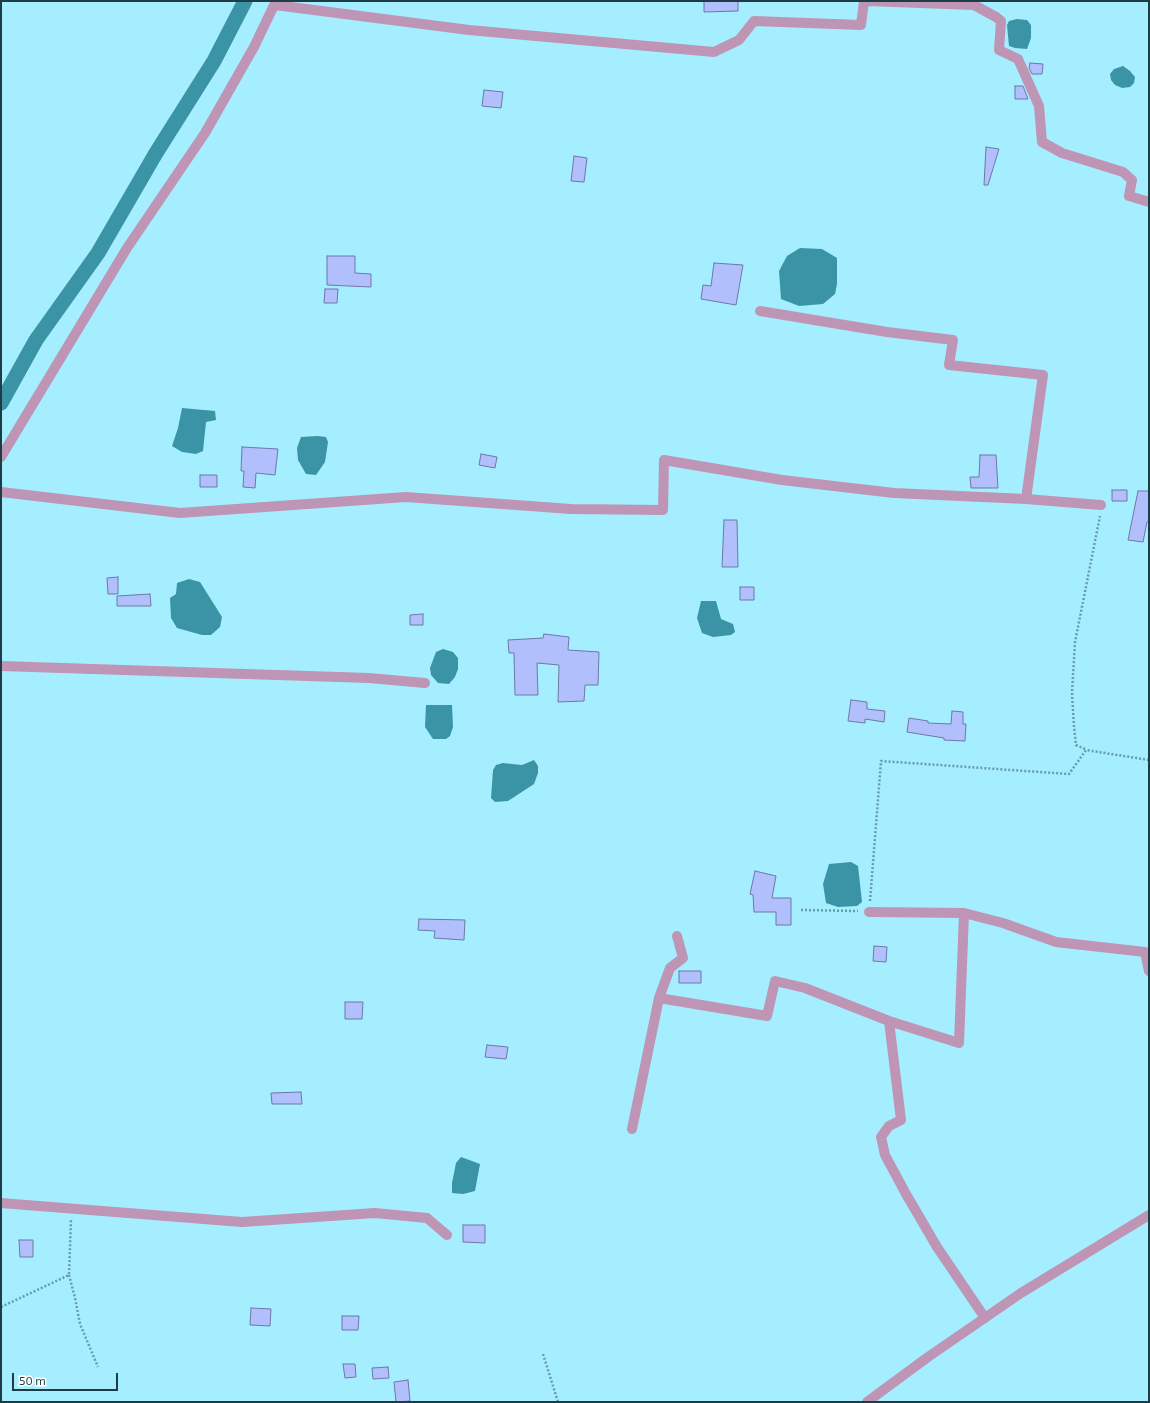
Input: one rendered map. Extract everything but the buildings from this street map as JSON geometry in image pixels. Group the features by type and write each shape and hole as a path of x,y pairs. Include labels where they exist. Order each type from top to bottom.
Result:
{"street":[{"path":"1,457 127,248 204,133 254,47 275,3 469,30 714,52 739,40 754,21 860,25 865,1 974,5 1001,21 999,50 1018,59 1039,106 1042,142 1062,153 1123,172 1132,180 1129,196 1149,202"},
{"path":"760,311 879,331 953,340 949,365 1043,374 1026,499"},
{"path":"1,492 180,513 406,497 571,508 663,510 664,460 782,480 894,493 1026,499 1101,506"},
{"path":"1,666 369,678 425,683"},
{"path":"869,912 964,913 1003,923 1056,942 1145,952 1149,970"},
{"path":"659,998 767,1016 775,981 805,988 889,1021 959,1043 964,913"},
{"path":"632,1129 659,998 670,968 683,958 677,936"},
{"path":"889,1021 900,1120 889,1126 881,1136 885,1155 937,1247 985,1318"},
{"path":"1,1203 242,1222 375,1213 427,1218 447,1235"},
{"path":"867,1402 1021,1293 1149,1215"}],"path":[{"path":"1101,506 1075,642 1072,693 1076,745 1086,750 1149,760"},
{"path":"801,910 869,912 881,761 1068,774 1086,750"},
{"path":"72,1208 69,1231 69,1275 80,1324 98,1368"},
{"path":"1,1307 69,1275"},
{"path":"543,1354 558,1402"}],"water":[{"path":"1017,19 1027,20 1031,25 1031,38 1027,49 1009,46 1007,25 1009,21"},
{"path":"1123,66 1135,77 1134,83 1130,87 1122,88 1115,85 1111,80 1110,74 1114,69"},
{"path":"800,248 822,249 837,258 837,284 835,294 823,304 799,306 781,299 779,271 787,256"},
{"path":"182,408 215,411 216,420 206,422 203,451 196,454 182,452 172,446 178,428"},
{"path":"301,437 326,437 328,442 325,462 316,475 306,474 298,460 297,448"},
{"path":"189,579 200,582 222,617 220,627 211,635 202,635 177,628 171,618 170,598 176,594 177,583"},
{"path":"701,601 716,601 721,619 733,624 735,632 731,635 713,637 702,633 697,618"},
{"path":"443,649 453,652 458,658 458,669 455,677 449,684 438,683 431,675 430,668 436,652"},
{"path":"426,705 452,705 453,727 450,736 446,739 433,739 425,727"},
{"path":"534,760 538,766 538,773 534,784 508,801 495,802 491,798 493,770 496,765 503,763 522,765"},
{"path":"851,862 858,866 862,902 857,906 838,907 826,903 823,884 829,864"},
{"path":"461,1157 480,1164 475,1191 463,1194 452,1193 452,1183 456,1163"}],"waterway":[{"path":"1,403 36,340 98,253 156,153 214,61 245,1"}]}
